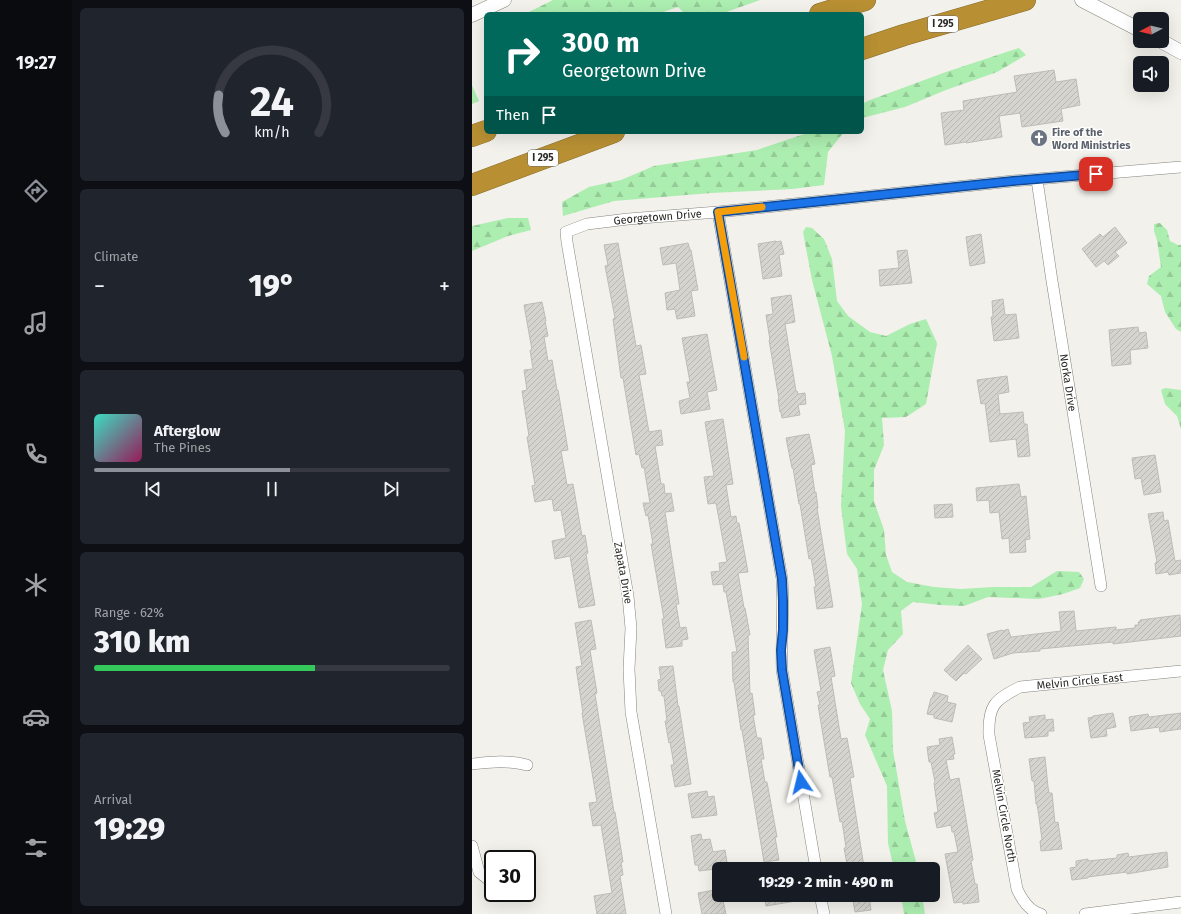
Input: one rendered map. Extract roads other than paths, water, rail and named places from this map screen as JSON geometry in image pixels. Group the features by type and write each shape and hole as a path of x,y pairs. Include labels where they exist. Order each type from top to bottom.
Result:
{"highway":[{"path":"826,12 865,0"},
{"name":"I 295","path":"864,48 904,35 1025,0"},
{"path":"472,136 484,132"},
{"name":"I 295","path":"472,185 609,134"}],"street":[{"path":"472,15 504,0"},
{"path":"1082,0 1133,26"},
{"path":"1169,45 1181,52"},
{"name":"Georgetown Drive","path":"566,232 586,224 1181,167"},
{"name":"Norka Drive","path":"1036,180 1102,586"},
{"path":"718,212 782,579 782,670 815,862"},
{"name":"Zapata Drive","path":"566,232 628,596 631,628 629,669 632,712 666,914"},
{"name":"Melvin Circle East","path":"990,714 998,700 1004,695 1020,687 1181,671"},
{"name":"Melvin Circle North","path":"990,714 989,734 1017,889 1025,903 1038,913"},
{"path":"472,764 515,762 528,765"},
{"path":"472,846 479,872 484,876"},
{"path":"821,902 824,914"},
{"path":"1085,914 1181,902"}],"place":[{"name":"Fire of the Word Ministries","path":"1039,138"}]}
